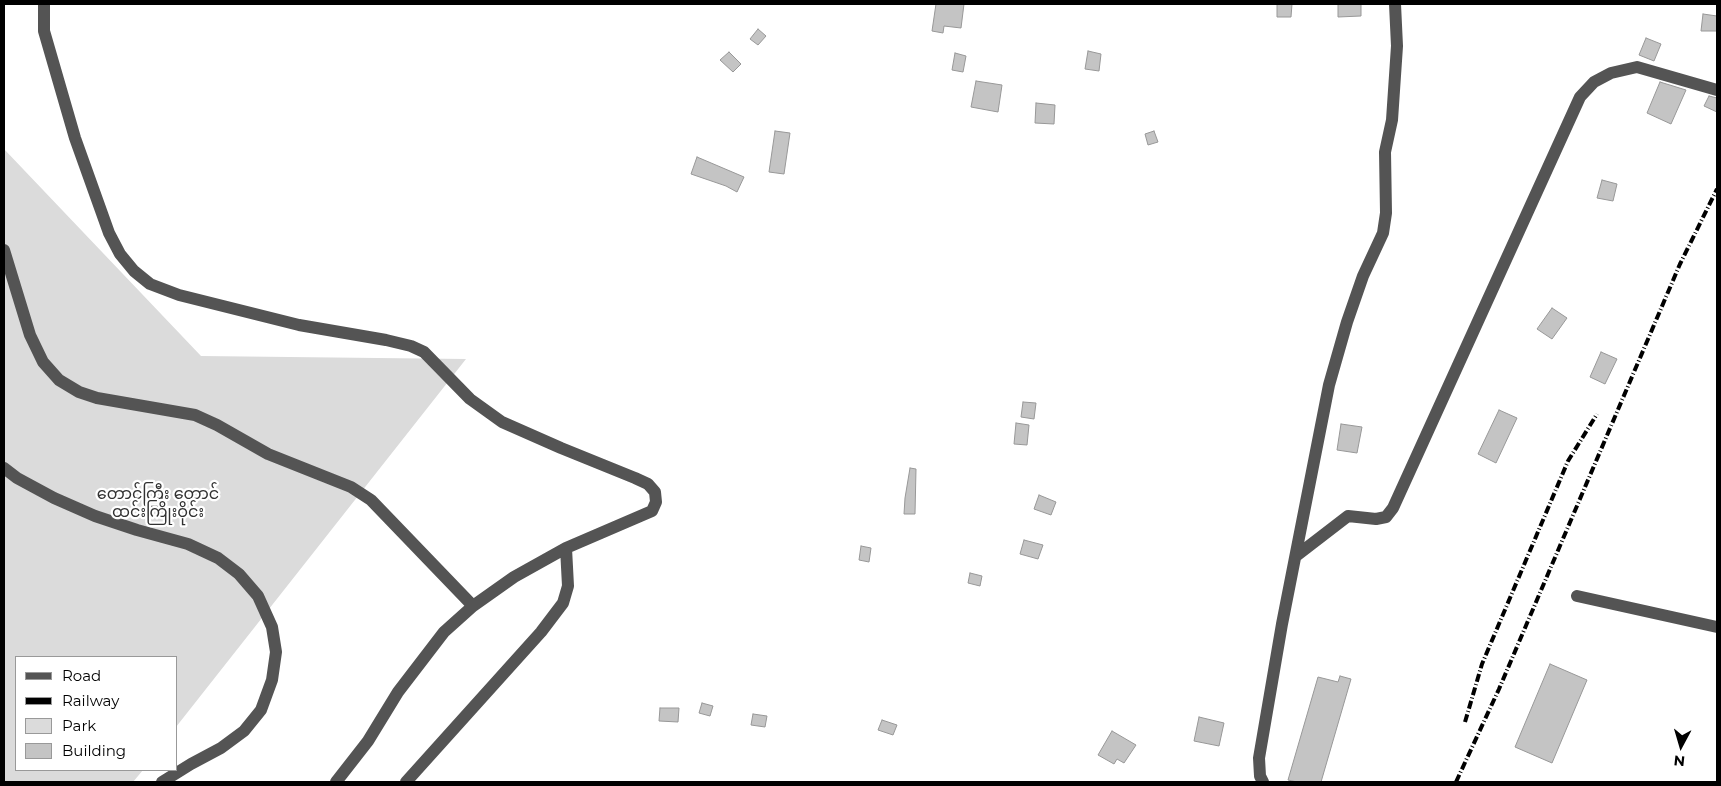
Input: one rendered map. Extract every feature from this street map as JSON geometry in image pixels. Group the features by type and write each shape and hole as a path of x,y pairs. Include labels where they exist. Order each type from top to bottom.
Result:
{"street":[{"path":"44,4 44,31 75,138 109,233 120,254 134,271 150,284 179,295 299,325 411,346 424,352 470,399 502,422 635,478 648,484 655,492 656,502 652,511 566,548 514,576 473,606 444,632 383,714 368,742 336,782"},
{"path":"1263,782 1260,776 1259,758 1282,624 1330,385 1347,322 1383,233 1386,213 1386,152 1392,120 1397,46 1395,4"},
{"path":"1296,556 1348,516 1376,519 1386,517 1393,508 1580,97 1594,82 1611,74 1638,67 1717,90"},
{"path":"4,250 30,335 43,362 59,380 79,392 97,398 195,415 217,424 268,454 351,487 376,505 473,606"},
{"path":"4,468 17,478 54,498 95,516 188,544 218,558 239,574 258,596 272,627 276,652 272,680 260,710 244,732 221,748 162,782"},
{"path":"406,782 541,632 563,603 568,586 566,548"},
{"path":"1577,596 1717,627"}],"green space":[{"name":"တောင်ကြီး တောင် ထင်းကြိုးဝိုင်း","path":"4,149 201,356 466,359 178,724 178,656 15,656 15,771 142,771 133,782 4,782"}],"building":[{"path":"936,4 964,4 961,28 944,26 943,33 932,31"},
{"path":"1277,4 1292,4 1291,17 1277,17"},
{"path":"1338,4 1361,4 1361,16 1338,17"},
{"path":"1703,14 1717,16 1717,31 1701,31"},
{"path":"758,29 766,36 758,45 750,39"},
{"path":"1646,38 1661,44 1654,61 1639,55"},
{"path":"1088,51 1101,54 1099,71 1085,69"},
{"path":"729,52 741,64 733,72 720,60"},
{"path":"955,53 966,56 963,72 952,70"},
{"path":"976,81 1002,85 998,112 971,107"},
{"path":"1660,82 1686,90 1671,124 1647,113"},
{"path":"1709,96 1717,98 1717,112 1704,106"},
{"path":"1036,103 1055,105 1054,124 1035,123"},
{"path":"775,131 790,133 784,174 769,172"},
{"path":"1154,131 1158,142 1148,145 1145,134"},
{"path":"697,157 744,177 737,192 726,186 691,174"},
{"path":"1602,180 1617,184 1613,201 1597,198"},
{"path":"1552,308 1567,318 1552,339 1537,329"},
{"path":"1601,352 1617,359 1605,384 1590,377"},
{"path":"1023,402 1036,403 1034,419 1021,417"},
{"path":"1499,410 1517,418 1496,463 1478,454"},
{"path":"1016,423 1029,425 1027,445 1014,444"},
{"path":"1341,424 1362,427 1357,453 1337,450"},
{"path":"910,468 916,469 915,514 904,514 905,498"},
{"path":"1039,495 1056,502 1051,515 1034,509"},
{"path":"1024,540 1043,545 1038,559 1020,554"},
{"path":"861,546 871,548 869,562 859,560"},
{"path":"970,573 982,576 980,586 968,583"},
{"path":"1550,664 1587,680 1552,763 1515,747"},
{"path":"1340,676 1351,679 1321,782 1288,780 1318,677 1338,682"},
{"path":"702,703 713,706 710,716 699,713"},
{"path":"660,708 679,708 678,722 659,721"},
{"path":"753,714 767,716 765,727 751,725"},
{"path":"1199,717 1224,723 1219,746 1194,741"},
{"path":"882,720 897,725 893,735 878,730"},
{"path":"1112,731 1136,745 1124,763 1117,759 1114,764 1098,755"}],"railway":[{"path":"1456,782 1499,689 1680,264 1717,189"},
{"path":"1465,722 1482,664 1568,461 1597,414"}]}
